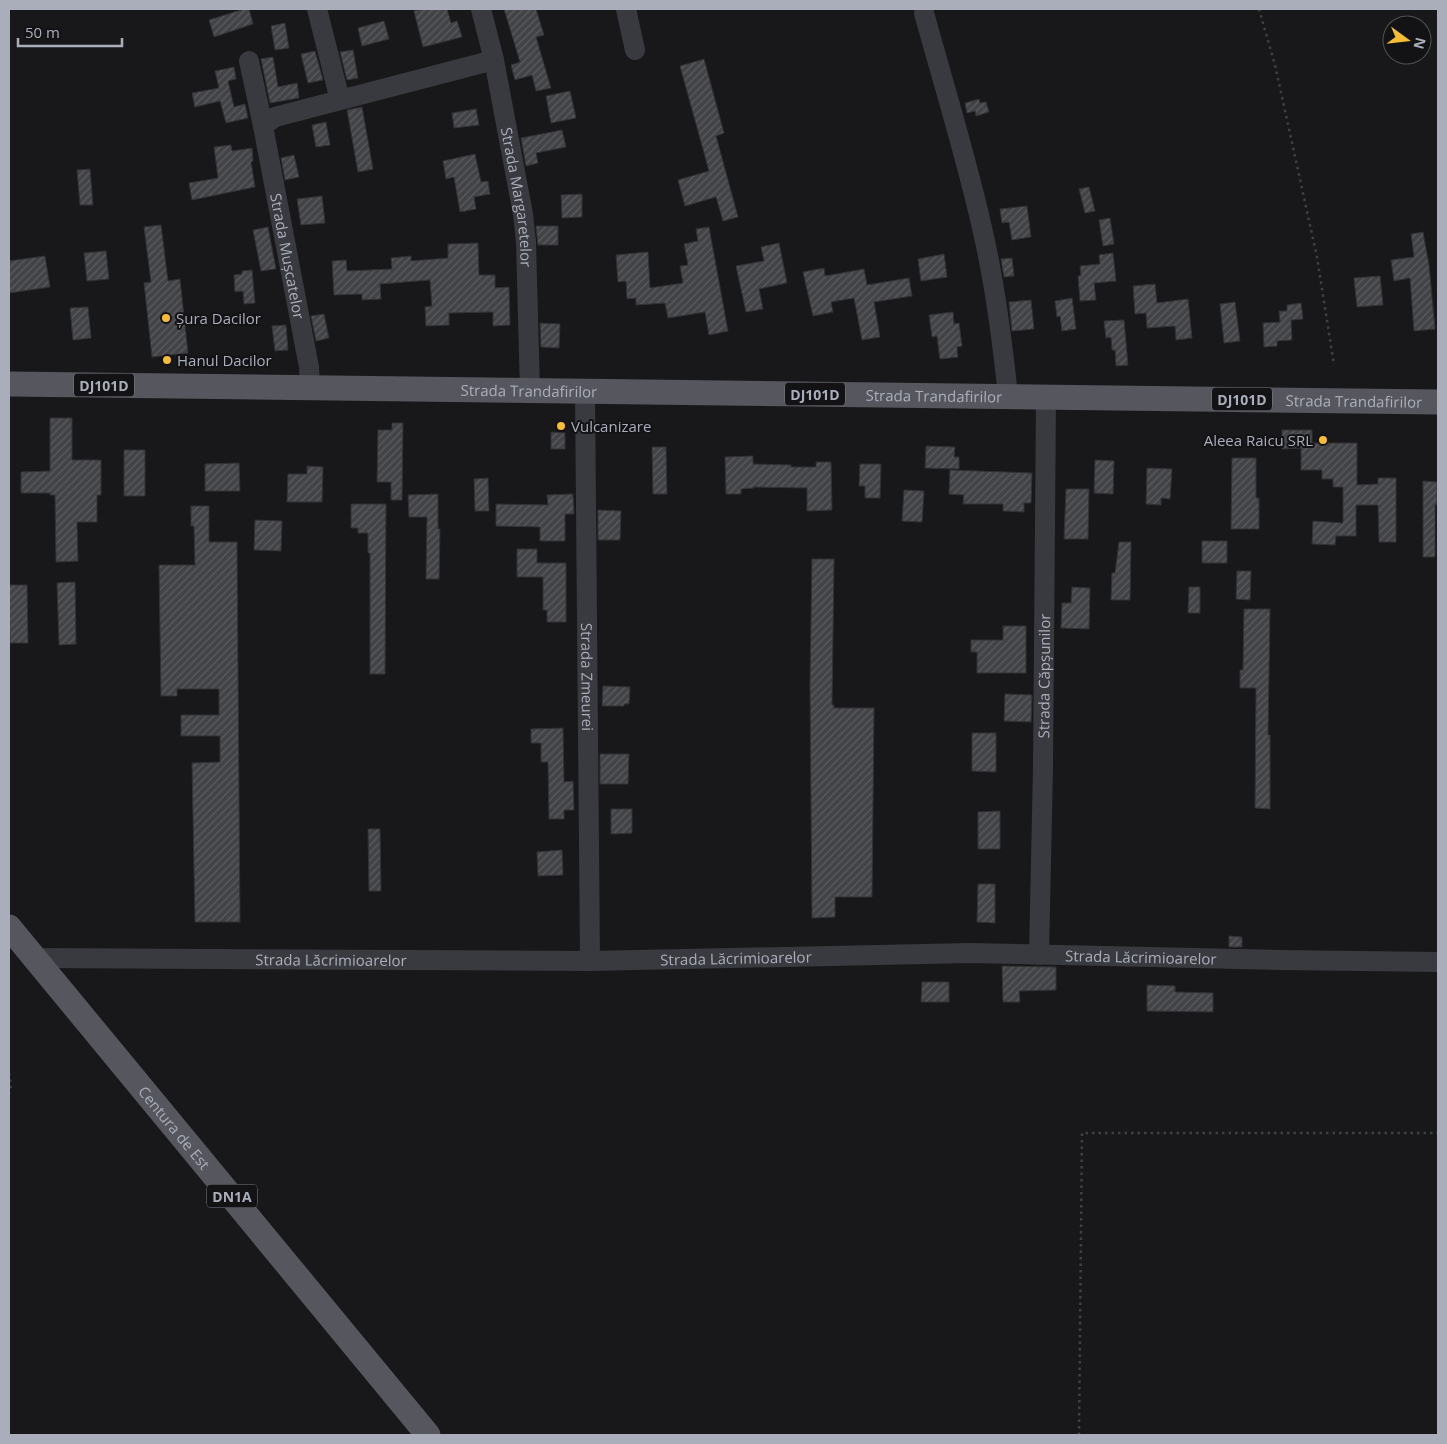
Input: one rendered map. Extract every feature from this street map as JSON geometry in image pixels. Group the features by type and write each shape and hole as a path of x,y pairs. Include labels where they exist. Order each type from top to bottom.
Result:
{"main road":[{"name":"DJ101D","path":"9,384 310,387"},
{"name":"Strada Trandafirilor","path":"310,387 1438,402"},
{"name":"DN1A","path":"9,927 35,958"},
{"name":"Centura de Est","path":"35,958 428,1435"}],"street":[{"path":"317,9 340,100"},
{"name":"Strada Margaretelor","path":"481,9 494,60 523,214 526,242 530,391"},
{"path":"626,9 635,50"},
{"path":"924,13 980,219 1002,337 1008,396"},
{"path":"263,126 275,117 494,60"},
{"name":"Strada Mușcatelor","path":"249,61 309,367 310,387"},
{"name":"Strada Zmeurei","path":"585,392 590,961"},
{"name":"Strada Căpșunilor","path":"1039,955 1043,767 1046,397"},
{"name":"Strada Lăcrimioarelor","path":"35,958 590,961 970,953 1438,962"}],"path":[{"path":"1259,9 1275,65 1317,256 1334,365"},
{"path":"9,1073 11,1085 9,1094"},
{"path":"1079,1435 1082,1133 1438,1133"}],"building":[{"path":"249,9 253,24 214,37 209,20"},
{"path":"447,9 451,23 457,21 462,37 423,47 414,11"},
{"path":"504,9 536,9 544,35 536,37 551,88 536,91 532,75 515,80 511,65 520,62"},
{"path":"384,21 389,39 362,46 358,28"},
{"path":"285,23 289,48 275,50 271,26"},
{"path":"353,50 358,78 347,80 340,52"},
{"path":"315,51 323,80 308,83 301,54"},
{"path":"273,57 278,87 297,83 299,98 270,103 261,59"},
{"path":"704,59 724,133 716,136 738,217 723,221 716,197 685,206 678,180 709,171 680,66"},
{"path":"234,67 236,79 228,81 234,107 245,104 248,118 226,123 220,101 195,107 192,93 219,88 215,71"},
{"path":"570,91 576,118 551,123 546,96"},
{"path":"979,99 980,103 986,102 989,112 976,116 975,111 967,113 965,103"},
{"path":"362,107 373,169 358,172 347,110"},
{"path":"476,109 479,125 454,128 452,113"},
{"path":"326,122 330,145 316,147 312,125"},
{"path":"562,130 566,147 536,153 538,163 526,166 521,138"},
{"path":"231,145 232,151 252,148 253,161 251,162 255,187 192,200 189,183 218,178 214,147"},
{"path":"475,154 481,182 488,181 490,194 474,197 476,209 460,212 454,177 446,179 443,161"},
{"path":"294,155 299,177 285,180 281,158"},
{"path":"90,169 93,205 80,205 77,170"},
{"path":"1089,187 1095,211 1085,213 1079,189"},
{"path":"582,194 582,217 562,218 561,195"},
{"path":"322,196 325,223 301,225 297,199"},
{"path":"1027,206 1031,237 1012,240 1009,222 1002,223 1000,209"},
{"path":"1110,218 1114,244 1103,246 1099,220"},
{"name":"Șura Dacilor","path":"161,225 168,281 180,279 188,353 152,357 144,283 151,282 144,227"},
{"path":"536,226 558,226 558,245 538,245"},
{"path":"268,227 276,269 261,271 253,230"},
{"path":"709,227 728,331 709,335 705,312 668,318 665,303 636,305 636,298 627,299 626,281 618,282 616,255 648,252 650,288 683,283 680,266 688,265 684,244 698,241 696,229"},
{"path":"1423,232 1429,265 1435,329 1414,331 1410,278 1394,281 1391,260 1414,257 1411,234"},
{"path":"478,243 479,275 495,275 495,288 509,287 510,325 493,326 493,312 449,313 449,325 426,326 425,307 432,306 430,280 380,284 381,299 362,300 362,294 334,295 332,261 346,260 347,271 392,269 391,258 411,256 411,261 448,258 448,244"},
{"path":"779,243 787,283 759,289 763,309 746,312 736,266 764,261 761,247"},
{"path":"106,251 109,279 87,281 84,253"},
{"path":"1113,253 1116,281 1094,283 1096,300 1080,301 1078,276 1081,276 1080,266 1100,264 1099,255"},
{"path":"944,254 947,277 921,281 918,259"},
{"path":"45,256 50,287 9,293 9,261"},
{"path":"1012,258 1014,276 1004,277 1001,259"},
{"path":"824,268 825,276 864,269 867,285 909,278 912,296 874,302 880,337 862,340 854,298 831,302 833,312 813,316 803,272"},
{"path":"252,270 255,303 244,304 243,291 235,292 234,275 242,274 242,271"},
{"path":"1380,276 1383,305 1357,307 1354,278"},
{"path":"1155,284 1157,303 1188,299 1192,338 1176,340 1175,326 1147,328 1146,313 1135,314 1133,286"},
{"path":"1072,298 1076,329 1062,331 1060,316 1057,317 1055,301"},
{"path":"1031,300 1034,329 1012,331 1009,302"},
{"path":"1235,302 1240,341 1224,343 1220,304"},
{"path":"1301,303 1303,319 1291,320 1292,340 1277,341 1277,346 1264,347 1263,323 1280,322 1279,311 1287,311 1287,305"},
{"path":"88,307 91,338 73,340 70,308"},
{"path":"953,312 954,324 959,323 962,346 957,347 958,357 940,359 937,336 932,337 929,315"},
{"path":"324,314 329,338 316,341 311,316"},
{"path":"1124,320 1128,365 1116,366 1115,350 1112,350 1111,337 1106,338 1104,321"},
{"path":"540,323 560,324 559,348 541,347"},
{"path":"286,325 288,350 275,351 272,326"},
{"path":"50,418 72,418 72,460 101,460 101,495 97,495 97,522 77,522 78,561 56,562 55,495 50,495 50,493 21,493 21,472 50,471"},
{"path":"392,423 403,423 402,500 391,500 391,482 377,482 378,430 392,430"},
{"path":"1282,430 1312,430 1312,443 1357,443 1357,485 1378,484 1378,478 1396,478 1396,542 1379,542 1378,505 1356,505 1356,536 1336,536 1335,545 1312,544 1313,521 1343,523 1343,487 1333,487 1333,479 1322,479 1322,470 1301,470 1301,448 1282,449"},
{"path":"551,432 565,433 565,449 551,449"},
{"path":"926,446 955,447 954,457 959,457 959,469 925,468"},
{"path":"652,447 666,447 667,494 653,494"},
{"path":"124,450 145,450 145,496 124,496"},
{"path":"753,456 753,464 791,465 791,467 816,467 816,462 831,462 832,510 807,511 807,488 753,487 741,489 741,494 726,494 725,457"},
{"path":"1232,458 1256,458 1256,498 1259,498 1259,529 1231,529"},
{"path":"1095,460 1114,461 1113,494 1094,493"},
{"path":"239,463 240,491 205,491 205,464"},
{"path":"860,464 881,464 880,498 865,498 865,486 859,486"},
{"path":"307,466 323,467 322,502 287,502 288,474 307,474"},
{"path":"1147,468 1172,469 1170,499 1161,498 1161,505 1146,504"},
{"path":"950,470 1032,473 1031,503 1024,503 1024,512 1003,511 1003,504 963,504 964,495 949,494"},
{"path":"488,478 489,511 475,511 474,479"},
{"path":"1423,481 1437,482 1435,557 1423,557"},
{"path":"1066,489 1089,489 1088,539 1064,539"},
{"path":"904,490 924,491 922,522 902,521"},
{"path":"438,494 438,529 440,529 439,579 426,579 427,517 409,517 408,495"},
{"path":"573,494 574,514 565,514 565,541 540,541 540,527 496,526 496,504 548,505 547,495"},
{"path":"351,504 386,504 385,674 370,674 370,553 368,553 368,533 358,533 358,528 351,528"},
{"path":"191,506 209,506 209,542 237,542 240,922 195,922 192,763 220,762 220,736 181,736 181,715 219,715 219,689 177,689 177,696 161,696 159,565 195,565 194,526 191,526"},
{"path":"598,510 621,511 620,540 598,540"},
{"path":"255,520 282,521 281,551 254,550"},
{"path":"1202,541 1227,541 1227,563 1202,563"},
{"path":"1119,542 1131,542 1130,600 1111,600 1112,573 1115,573"},
{"path":"517,549 537,549 537,563 566,563 566,622 547,622 547,610 543,610 543,577 517,577"},
{"path":"812,559 834,559 832,705 834,705 834,708 874,708 872,897 835,897 835,917 812,918 810,685"},
{"path":"1237,571 1251,571 1250,600 1236,599"},
{"path":"75,582 76,644 59,645 57,583"},
{"path":"9,585 27,585 28,643 10,643"},
{"path":"1072,587 1090,588 1089,629 1061,628 1062,603 1071,603"},
{"path":"1189,587 1200,587 1200,613 1188,613"},
{"path":"1244,609 1270,609 1268,735 1270,735 1270,809 1255,808 1256,688 1240,688 1240,670 1243,670"},
{"path":"1003,626 1026,626 1026,673 977,673 977,652 971,652 971,640 1003,640"},
{"path":"603,686 630,687 629,704 624,704 624,706 602,706"},
{"path":"1005,694 1032,695 1031,722 1004,721"},
{"path":"563,728 564,782 573,781 574,810 564,810 564,819 549,819 548,762 541,762 541,743 531,743 531,729"},
{"path":"972,733 996,733 996,772 972,771"},
{"path":"600,754 629,754 628,784 600,784"},
{"path":"611,809 632,809 632,833 611,834"},
{"path":"1000,811 1000,849 978,849 978,812"},
{"path":"368,829 380,829 381,891 369,891"},
{"path":"562,850 563,875 538,876 537,852"},
{"path":"978,884 995,884 995,923 977,922"},
{"path":"1229,936 1242,937 1242,947 1229,947"},
{"path":"1002,966 1056,967 1056,990 1019,991 1020,1002 1003,1002"},
{"path":"922,982 949,982 949,1002 921,1002"},
{"path":"1147,985 1175,986 1175,992 1213,993 1213,1012 1147,1011"}],"place":[{"name":"Șura Dacilor","path":"166,318"},
{"name":"Hanul Dacilor","path":"167,360"},
{"name":"Vulcanizare","path":"561,426"},
{"name":"Aleea Raicu SRL","path":"1323,440"}]}
